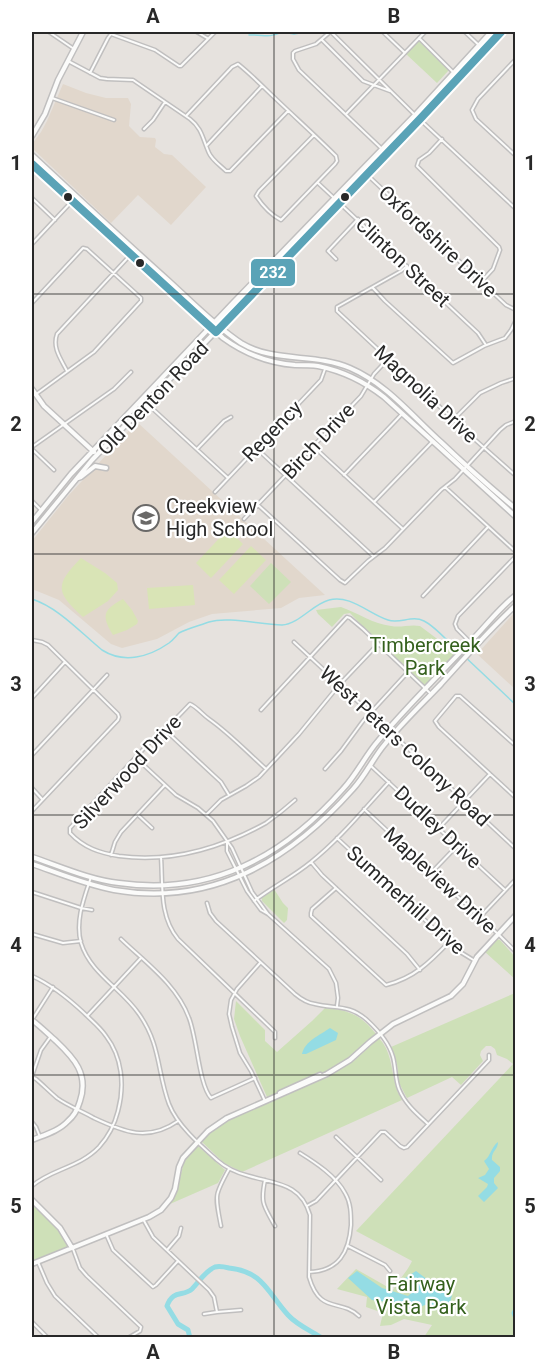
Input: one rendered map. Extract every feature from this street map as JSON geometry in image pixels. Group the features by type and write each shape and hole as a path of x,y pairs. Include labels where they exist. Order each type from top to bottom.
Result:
{"main road":[{"path":"32,136 41,122 58,80 83,32"},
{"name":"Old Denton Road","path":"32,522 71,474 415,115 491,32"},
{"name":"Old Denton Road","path":"32,533 97,455 501,32"},
{"path":"32,155 220,327 242,343 261,351 281,356 327,360 371,379 516,509"},
{"path":"32,164 211,328 234,346 259,358 279,363 325,368 352,376 367,385 384,397 516,517"},
{"path":"268,267 274,272"},
{"path":"178,297 182,293"},
{"path":"170,370 175,375"},
{"path":"32,389 44,406 97,455"},
{"path":"78,478 95,466 106,468"},
{"path":"32,857 91,877 117,883 163,886 197,882 239,869 265,856 283,844 327,806 359,770 372,748 388,730 516,595"},
{"path":"32,864 112,889 163,893 221,883 274,859 317,826 355,786 393,735 516,605"},
{"path":"49,870 52,864"},
{"path":"32,1264 157,1212 168,1203 175,1190 181,1163 186,1154 208,1131 222,1121 277,1096 283,1091 332,1071 350,1060 379,1034 400,1020 451,996 463,984 475,961 516,915"},
{"path":"32,1020 72,1057 82,1083 82,1093 77,1109 66,1123 32,1140"},
{"path":"32,1200 60,1227 72,1248"}],"street":[{"path":"49,32 74,49"},
{"path":"197,32 208,39"},
{"path":"90,73 111,34 155,50 179,66 184,64 215,32"},
{"path":"382,149 299,70 293,59 293,53 322,40 331,32 415,115 516,209"},
{"path":"383,32 405,53"},
{"path":"346,114 426,32"},
{"path":"465,32 484,50"},
{"path":"419,38 454,73"},
{"path":"322,40 363,81 393,92"},
{"path":"516,59 478,99 472,110 476,119 516,156"},
{"path":"68,61 107,79 133,80 186,116 199,127 209,153 226,171 230,171 288,111"},
{"path":"512,63 516,67"},
{"path":"186,116 232,67 238,64 262,86 288,111 314,135 336,156 337,161 280,220 256,196 314,135"},
{"path":"207,145 262,86"},
{"path":"52,98 114,120"},
{"path":"144,129 165,102"},
{"path":"442,139 419,160 417,166 499,247 493,269 481,282"},
{"name":"Oxfordshire Drive","path":"362,170 506,305 516,310"},
{"name":"Clinton Street","path":"317,182 478,333 486,345"},
{"path":"32,244 76,197"},
{"path":"32,198 55,219"},
{"path":"336,258 328,251 358,219"},
{"path":"32,303 83,248 87,249 141,298 141,302 99,347 35,395"},
{"path":"67,371 55,348 56,336 135,250"},
{"path":"332,312 407,266"},
{"path":"373,286 385,301 452,365 486,345 505,338 516,320"},
{"name":"Magnolia Drive","path":"337,310 483,448 516,476"},
{"name":"Birch Drive","path":"244,519 361,396 374,374 388,359"},
{"name":"Regency","path":"215,492 321,380 327,360"},
{"path":"54,470 32,448 114,389 131,372"},
{"path":"453,420 480,393 516,378"},
{"path":"142,399 228,478"},
{"path":"344,475 402,414"},
{"path":"197,449 224,421 231,417"},
{"path":"258,505 345,583 385,548 468,466 500,430 516,421"},
{"path":"374,502 432,442"},
{"path":"313,446 404,529"},
{"path":"256,448 373,557"},
{"path":"445,487 516,554 458,616 455,624 457,629 474,648"},
{"path":"32,501 42,510"},
{"path":"423,596 488,528"},
{"path":"261,710 347,617 431,694"},
{"path":"32,640 46,644 119,717 32,811"},
{"name":"West Peters Colony Road","path":"294,642 516,849"},
{"path":"207,814 221,800 254,781 299,734 340,684 378,644"},
{"path":"32,698 65,662"},
{"path":"325,769 352,734 408,672"},
{"path":"32,754 107,675"},
{"path":"515,795 435,721 456,696 462,697 516,746"},
{"name":"Silverwood Drive","path":"111,855 92,850 80,843 70,833 70,828 154,738 188,706 193,705 218,725 266,769"},
{"path":"165,730 221,782 230,795"},
{"path":"136,758 182,800 207,814 218,826 227,842 228,851 254,901 261,910 268,914"},
{"name":"Dudley Drive","path":"370,766 505,890"},
{"path":"439,828 490,774"},
{"path":"254,901 311,862 337,838 389,782"},
{"path":"165,785 118,837 111,855 135,858 161,857 206,850 268,821 295,800"},
{"path":"32,788 43,799"},
{"name":"Mapleview Drive","path":"364,809 516,952"},
{"path":"138,815 152,828"},
{"name":"Summerhill Drive","path":"337,838 449,942 475,961"},
{"path":"432,872 457,846"},
{"path":"161,857 165,915 173,933 275,1032 275,1038"},
{"path":"311,862 407,954 420,970"},
{"path":"242,875 268,914 329,969 338,991 337,1006"},
{"path":"91,877 81,908 79,925 81,942 94,967 132,1004 149,1031 159,1057 169,1105 178,1121 229,1169 280,1184 297,1192 307,1206 311,1220 309,1272 312,1286 320,1298 331,1305 354,1311 359,1316"},
{"path":"480,917 516,879"},
{"path":"336,888 312,909 311,916 386,985 420,970 449,942"},
{"path":"32,892 92,910"},
{"path":"207,903 216,921 302,999 317,1005 347,1008 362,1016 386,1043 393,1058 397,1081 403,1096 410,1107 428,1124"},
{"path":"32,934 63,943 81,942"},
{"path":"121,939 167,982 187,1011 208,1096 213,1098 255,1078"},
{"path":"87,1016 141,958"},
{"path":"260,962 234,993 230,1007 232,1027 240,1053 265,1101"},
{"path":"32,976 71,1000 96,1024 110,1042 120,1069 122,1082 122,1095 117,1115 112,1127 98,1147 79,1162 39,1180 32,1186"},
{"path":"32,1020 53,987"},
{"path":"51,1036 40,1050 32,1076 56,1097 112,1127 129,1132 145,1133 162,1130 178,1121"},
{"path":"307,1206 316,1201 381,1132 385,1131 404,1148 489,1060 489,1055"},
{"path":"32,1122 40,1137"},
{"path":"336,1137 381,1180"},
{"path":"300,1153 317,1164 346,1193 350,1208 348,1246 342,1257 324,1270 309,1272"},
{"path":"221,1226 216,1196 229,1169"},
{"path":"265,1180 262,1202 275,1226"},
{"path":"143,1219 151,1234 204,1284 214,1297 217,1312"},
{"path":"167,1250 179,1236 181,1228"},
{"path":"106,1234 117,1254 153,1287 178,1261"},
{"path":"348,1246 385,1265 390,1271"},
{"path":"72,1248 80,1268 141,1327 128,1338"},
{"path":"38,1262 55,1296 99,1338"},
{"path":"204,1314 241,1310"},
{"path":"32,1322 48,1338"}],"shaded area":[{"path":"63,84 106,98 128,98 131,104 129,126 140,137 155,138 155,147 164,154 172,155 206,187 171,225 138,195 111,223 32,148"},
{"name":"Creekview High School","path":"137,422 325,595 299,598 281,608 212,614 189,622 157,639 122,648 111,644 59,600 32,589 32,541 68,496"},
{"path":"515,612 515,689 477,654"}],"green space":[{"path":"418,42 449,70 437,83 406,54"},
{"path":"228,529 243,544 211,578 196,563"},
{"path":"251,546 266,560 234,594 219,580"},
{"path":"81,558 117,583 118,590 108,601 83,617 67,601 62,588 66,575"},
{"path":"271,563 291,582 269,604 250,586"},
{"path":"193,585 195,605 149,609 147,588"},
{"path":"123,599 138,621 127,630 113,635 106,614 111,606"},
{"name":"Timbercreek Park","path":"341,607 384,625 420,626 456,653 427,685 424,685 350,613 344,614 332,627 316,610"},
{"path":"274,889 288,908 287,920 284,923 262,901 262,898"},
{"path":"496,939 500,940 515,957 515,979 485,952"},
{"name":"Fairway Vista Park","path":"515,993 515,1337 424,1337 432,1325 404,1319 391,1325 380,1326 383,1313 366,1307 367,1297 337,1289 356,1269 393,1290 412,1261 356,1231 513,1064 497,1055 491,1046 486,1046 480,1055 483,1061 461,1085 452,1077 407,1098 399,1083 397,1064 391,1047"},
{"path":"236,1001 265,1030 265,1041 277,1052 325,1008 341,1010 360,1018 376,1034 345,1061 319,1075 267,1097 234,1019"},
{"path":"379,1038 388,1054 396,1087 402,1100 242,1172 224,1163 202,1142 212,1130 236,1117 343,1068"},
{"path":"196,1146 225,1170 218,1183 170,1204 176,1193 184,1162"},
{"path":"32,1204 59,1230 68,1247 32,1262"}],"water":[{"path":"330,1028 338,1033 336,1040 302,1054 310,1042"},
{"path":"498,1142 492,1160 500,1167 500,1171 494,1178 494,1183 498,1188 484,1202 478,1196 488,1184 478,1178 485,1175 489,1169 484,1161"},
{"path":"357,1271 382,1288 408,1296 416,1289 402,1280 416,1271 428,1280 451,1286 452,1295 449,1307 442,1310 427,1304 406,1310 394,1303 372,1300 348,1278"}],"waterway":[{"path":"249,35 269,36 282,32"},
{"path":"283,32 294,34 305,32"},
{"path":"32,599 60,614 102,650 119,657 136,657 153,652 169,643 179,633 217,620 288,624 317,605 337,599 352,602 388,620 420,619 458,651"},
{"path":"462,654 516,705"},
{"path":"190,1338 188,1330 178,1324 167,1306 172,1297 192,1289 208,1271 215,1267 241,1270 258,1279 292,1319 322,1338"},
{"path":"516,1309 514,1313 516,1318"}],"transit line":[{"name":"232","path":"32,164 216,332 501,32"}],"place":[{"name":"Creekview High School","path":"146,518"}]}
